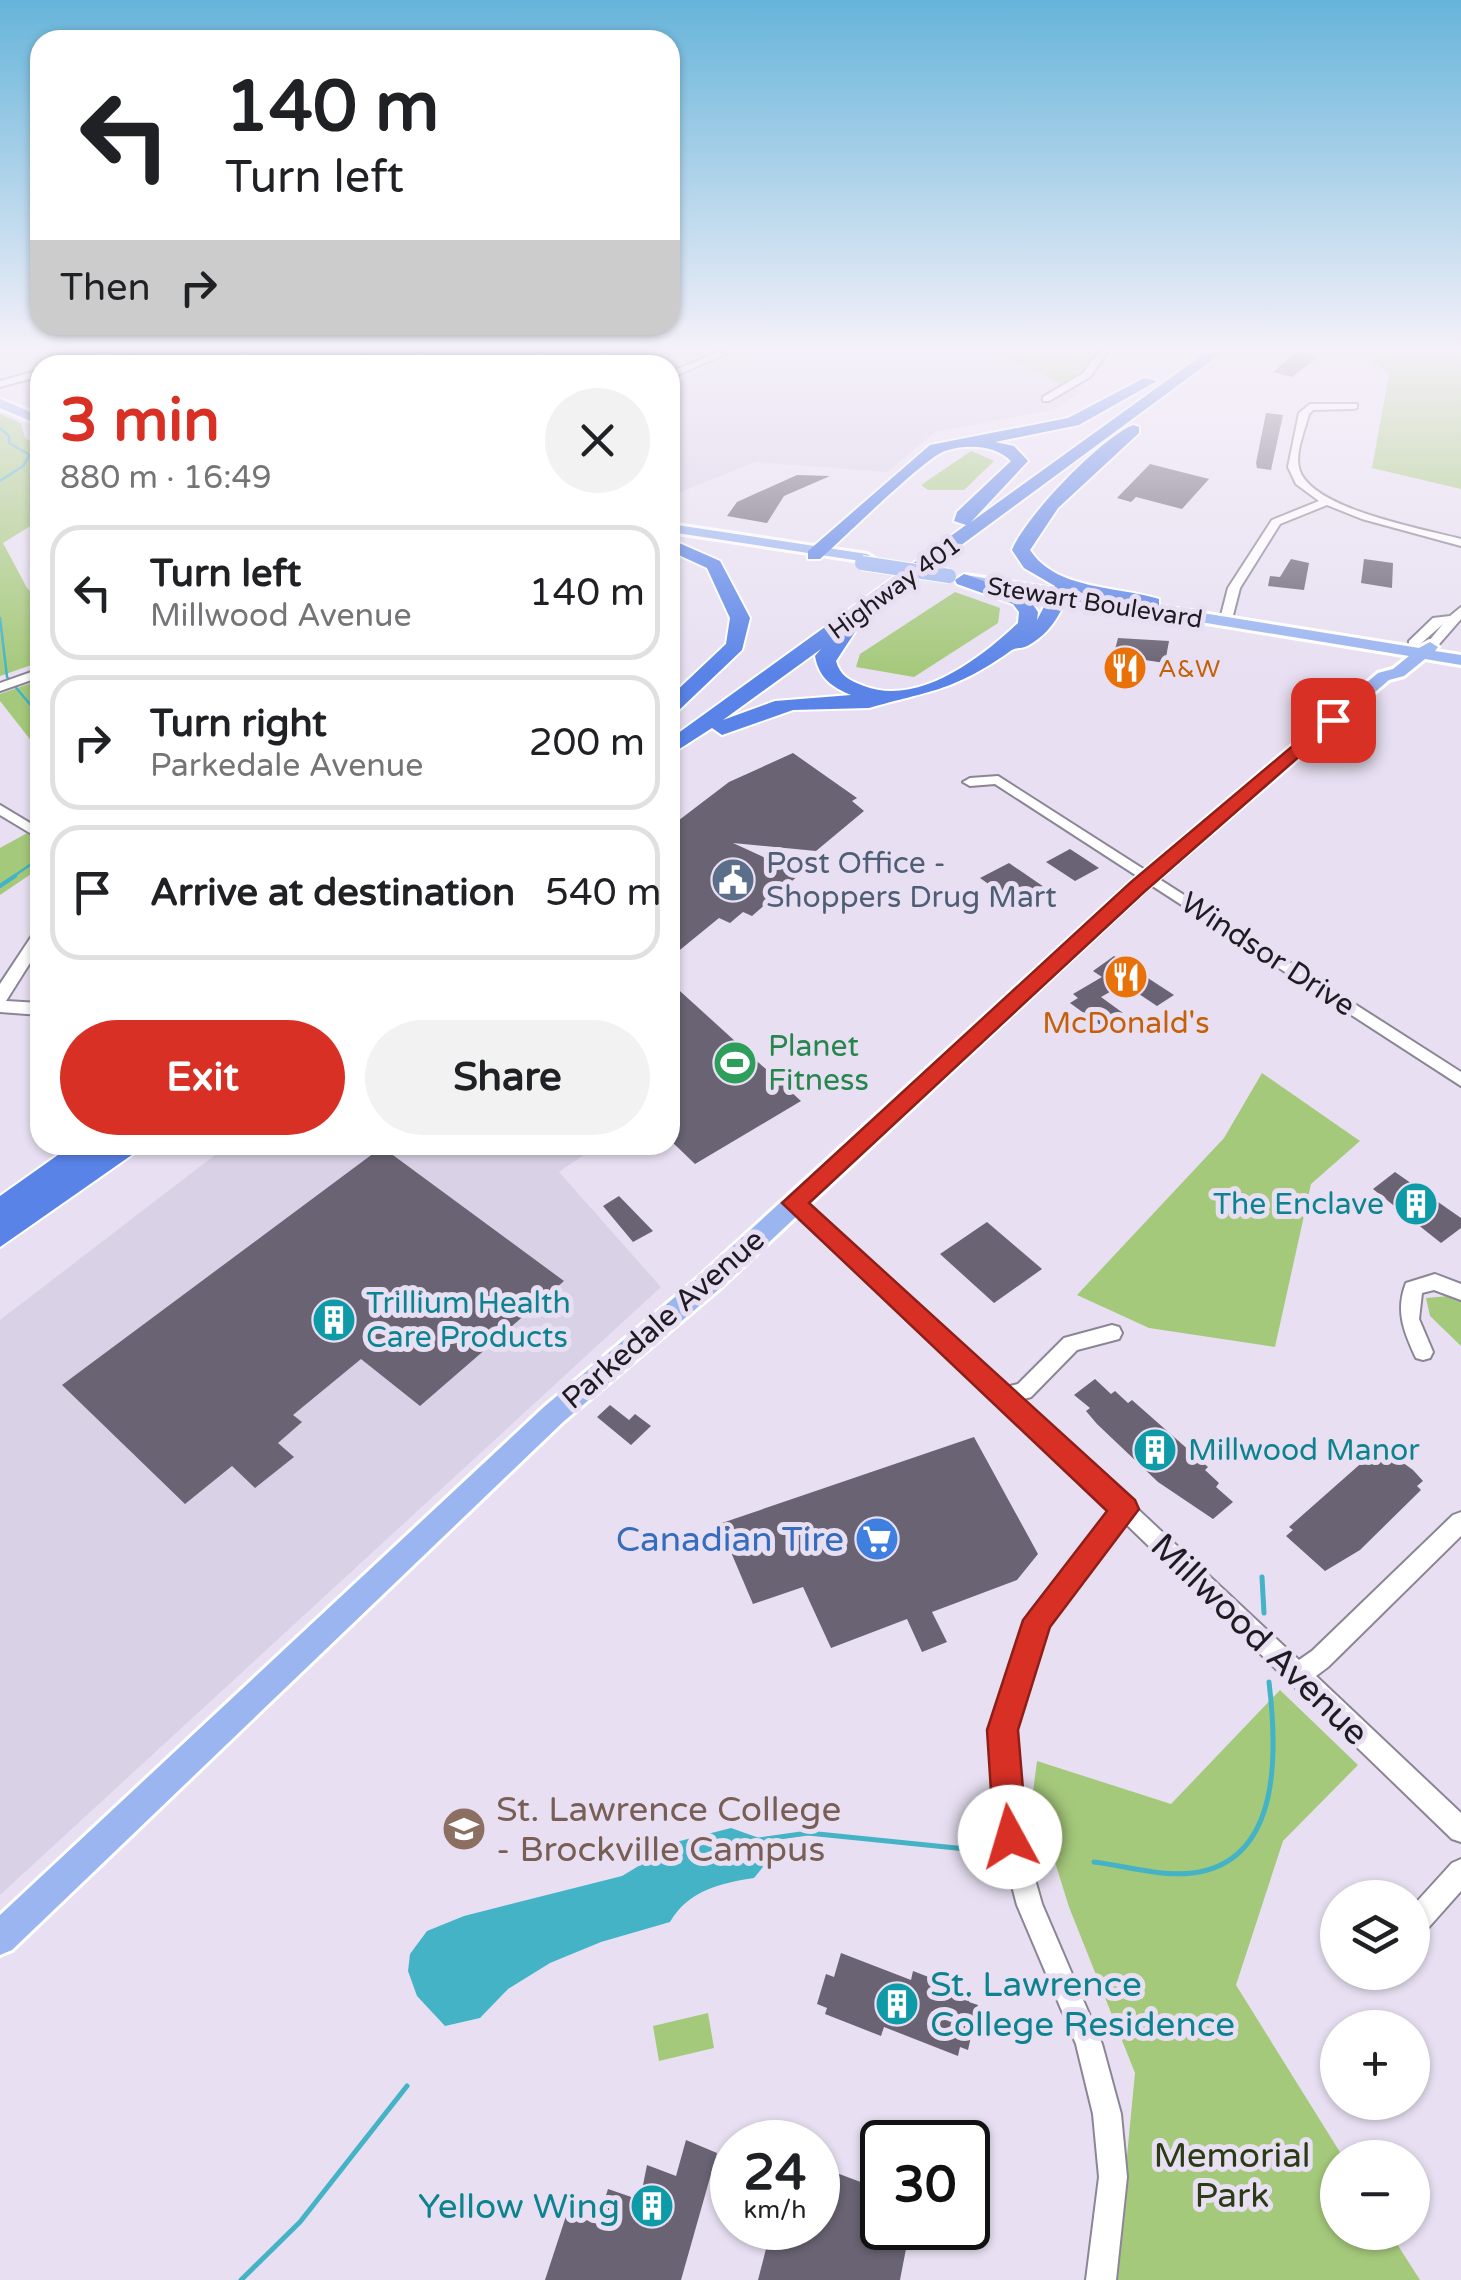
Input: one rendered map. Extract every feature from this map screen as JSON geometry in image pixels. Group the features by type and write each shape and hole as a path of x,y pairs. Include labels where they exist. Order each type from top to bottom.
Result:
{"highway":[{"path":"822,554 924,459"},
{"path":"822,554 934,459"},
{"path":"963,521 966,512 1016,470 1019,459"},
{"name":"Highway 401","path":"680,723 1049,459"},
{"name":"Highway 401","path":"680,742 1070,459"},
{"path":"1104,459 1039,520 1022,544 1031,566 1050,576 1152,603"},
{"path":"680,549 714,566 740,618 736,646 680,699"},
{"path":"925,564 831,647 825,664 835,679 870,695 922,694 944,684 1027,625 1029,612 1020,600 954,576"},
{"path":"680,755 740,719 774,706 821,700 899,702 938,695 1038,631 1060,593"},
{"path":"0,1211 78,1155"},
{"path":"0,1236 112,1155"}],"main road":[{"name":"Stewart Boulevard","path":"680,532 1416,649 1461,660"},
{"name":"Stewart Boulevard","path":"1060,593 1152,603 1363,644 1461,652"},
{"path":"1363,644 1384,670"},
{"name":"Parkedale Avenue","path":"0,1938 554,1414 659,1328 1150,876 1384,670 1398,673 1416,649"}],"street":[{"path":"1295,459 1293,468 1298,479 1325,502 1461,543"},
{"path":"1226,618 1234,588 1276,522 1325,502"},
{"name":"Parkedale Avenue","path":"1416,649 1452,626 1456,616"},
{"path":"0,687 30,677"},
{"name":"Windsor Drive","path":"970,782 998,780 1461,1080"},
{"path":"0,809 30,828"},
{"path":"0,997 30,950"},
{"path":"0,1006 30,1008"},
{"name":"Millwood Avenue","path":"794,1203 1125,1509 1461,1830"},
{"path":"1423,1352 1409,1319 1413,1288 1435,1282 1461,1292"},
{"path":"1004,1396 1024,1390 1072,1344 1112,1333"},
{"path":"1102,2280 1113,2177 1107,2114 1089,2044 1030,1906 1010,1837 1002,1730 1038,1620 1125,1509"},
{"path":"1297,1675 1320,1660 1461,1522"},
{"path":"1430,1907 1461,1872"}],"shaded area":[{"path":"680,459 902,459 887,472 756,462 680,492"},
{"path":"215,1155 584,1155 559,1172 661,1287 0,1895 0,1320"}],"green space":[{"path":"0,459 30,459 30,526 3,543 30,591 30,666 0,676"},
{"path":"959,459 994,461 964,490 928,490 921,485"},
{"path":"1374,459 1461,459 1461,489 1372,468"},
{"path":"955,592 1000,608 998,623 914,677 856,667 860,654"},
{"path":"30,684 30,739 0,701 0,694"},
{"path":"30,832 30,875 0,895 0,848"},
{"path":"1262,1073 1360,1141 1311,1184 1275,1347 1149,1328 1077,1295 1224,1138"},
{"path":"1449,1296 1461,1302 1461,1346 1430,1316 1426,1298"},
{"name":"Memorial Park","path":"1280,1690 1358,1765 1283,1841 1236,1985 1332,2140 1320,2140 1320,2250 1401,2250 1420,2280 1115,2280 1135,2073 1069,1907 1033,1792 1037,1761 1171,1804"},
{"path":"708,2013 714,2048 659,2061 653,2026"}],"water":[{"path":"731,1828 762,1839 763,1867 754,1878 706,1890 677,1911 670,1922 601,1942 550,1963 508,1989 480,2018 445,2026 417,1996 408,1971 410,1954 427,1931 464,1916 622,1876 680,1841"}],"building":[{"path":"1257,459 1273,459 1271,470 1257,468"},
{"path":"1150,464 1209,479 1182,509 1136,497 1131,502 1117,498"},
{"path":"797,475 830,476 784,496 767,523 727,516 737,502"},
{"path":"1291,559 1309,563 1304,590 1268,586 1270,576 1280,577"},
{"path":"1364,559 1393,563 1392,588 1361,583"},
{"path":"1118,638 1169,641 1165,663 1145,660 1140,674 1110,669"},
{"path":"793,753 857,798 852,801 864,811 816,851 733,843 800,874 752,916 743,912 730,923 719,918 680,950 680,819 729,782"},
{"path":"1070,849 1099,868 1075,881 1046,862"},
{"path":"1009,863 1047,889 1018,905 980,878"},
{"path":"1114,956 1174,995 1157,1006 1124,984 1101,997 1123,1013 1103,1027 1070,1003 1078,998 1073,994 1102,977 1093,971"},
{"path":"680,991 801,1101 695,1164 680,1150"},
{"name":"Trillium Health Care Products","path":"371,1155 393,1155 564,1281 420,1406 361,1359 293,1415 302,1422 278,1443 294,1457 255,1488 232,1466 185,1504 62,1385"},
{"name":"The Enclave","path":"1395,1172 1461,1218 1461,1228 1441,1243 1373,1189"},
{"path":"619,1196 653,1231 633,1242 603,1206"},
{"path":"987,1222 1042,1269 994,1303 940,1254"},
{"name":"Millwood Manor","path":"1095,1379 1111,1394 1115,1391 1128,1403 1132,1400 1208,1467 1205,1470 1219,1483 1216,1487 1233,1502 1213,1519 1158,1482 1097,1424 1086,1411 1090,1408 1074,1395"},
{"path":"610,1405 629,1420 635,1414 651,1426 631,1445 597,1417"},
{"name":"Canadian Tire","path":"974,1437 1038,1554 1017,1580 932,1612 947,1642 922,1652 907,1619 831,1648 803,1587 753,1604 719,1524"},
{"path":"1384,1449 1423,1481 1417,1486 1421,1490 1360,1550 1325,1571 1286,1536 1293,1530 1289,1527 1375,1451 1378,1454"},
{"name":"St. Lawrence College Residence","path":"841,1953 911,1980 913,1971 970,1993 969,2002 978,2005 968,2050 960,2047 958,2056 884,2027 881,2036 825,2014 827,2008 817,2004 826,1974 834,1977"},
{"name":"Yellow Wing","path":"686,2140 710,2150 710,2178 681,2280 545,2280 567,2213 597,2224 608,2189 640,2200 647,2165 676,2176"},
{"path":"840,2174 860,2182 860,2250 906,2250 900,2280 758,2280 766,2250 840,2250"}],"waterway":[{"path":"0,481 27,459"},
{"path":"0,618 7,677 30,704"},
{"path":"11,878 30,865"},
{"path":"0,886 15,876"},
{"path":"1262,1577 1264,1613"},
{"path":"1094,1862 1156,1872 1193,1873 1222,1864 1244,1848 1259,1825 1268,1798 1273,1738 1269,1682"},
{"path":"759,1840 808,1833 976,1850"},
{"path":"241,2280 300,2222 407,2086"}],"place":[{"name":"A&W","path":"1125,668"},
{"name":"Post Office - Shoppers Drug Mart","path":"733,880"},
{"name":"McDonald's","path":"1126,977"},
{"name":"Planet Fitness","path":"735,1063"},
{"name":"The Enclave","path":"1416,1204"},
{"name":"Trillium Health Care Products","path":"334,1320"},
{"name":"Millwood Manor","path":"1155,1450"},
{"name":"Canadian Tire","path":"877,1539"},
{"name":"St. Lawrence College - Brockville Campus","path":"464,1829"},
{"name":"St. Lawrence College Residence","path":"897,2004"},
{"name":"Yellow Wing","path":"652,2206"}],"route":[{"path":"1010,1837 1002,1730 1038,1620 1125,1509 794,1203 1137,888 1333,720"}]}
